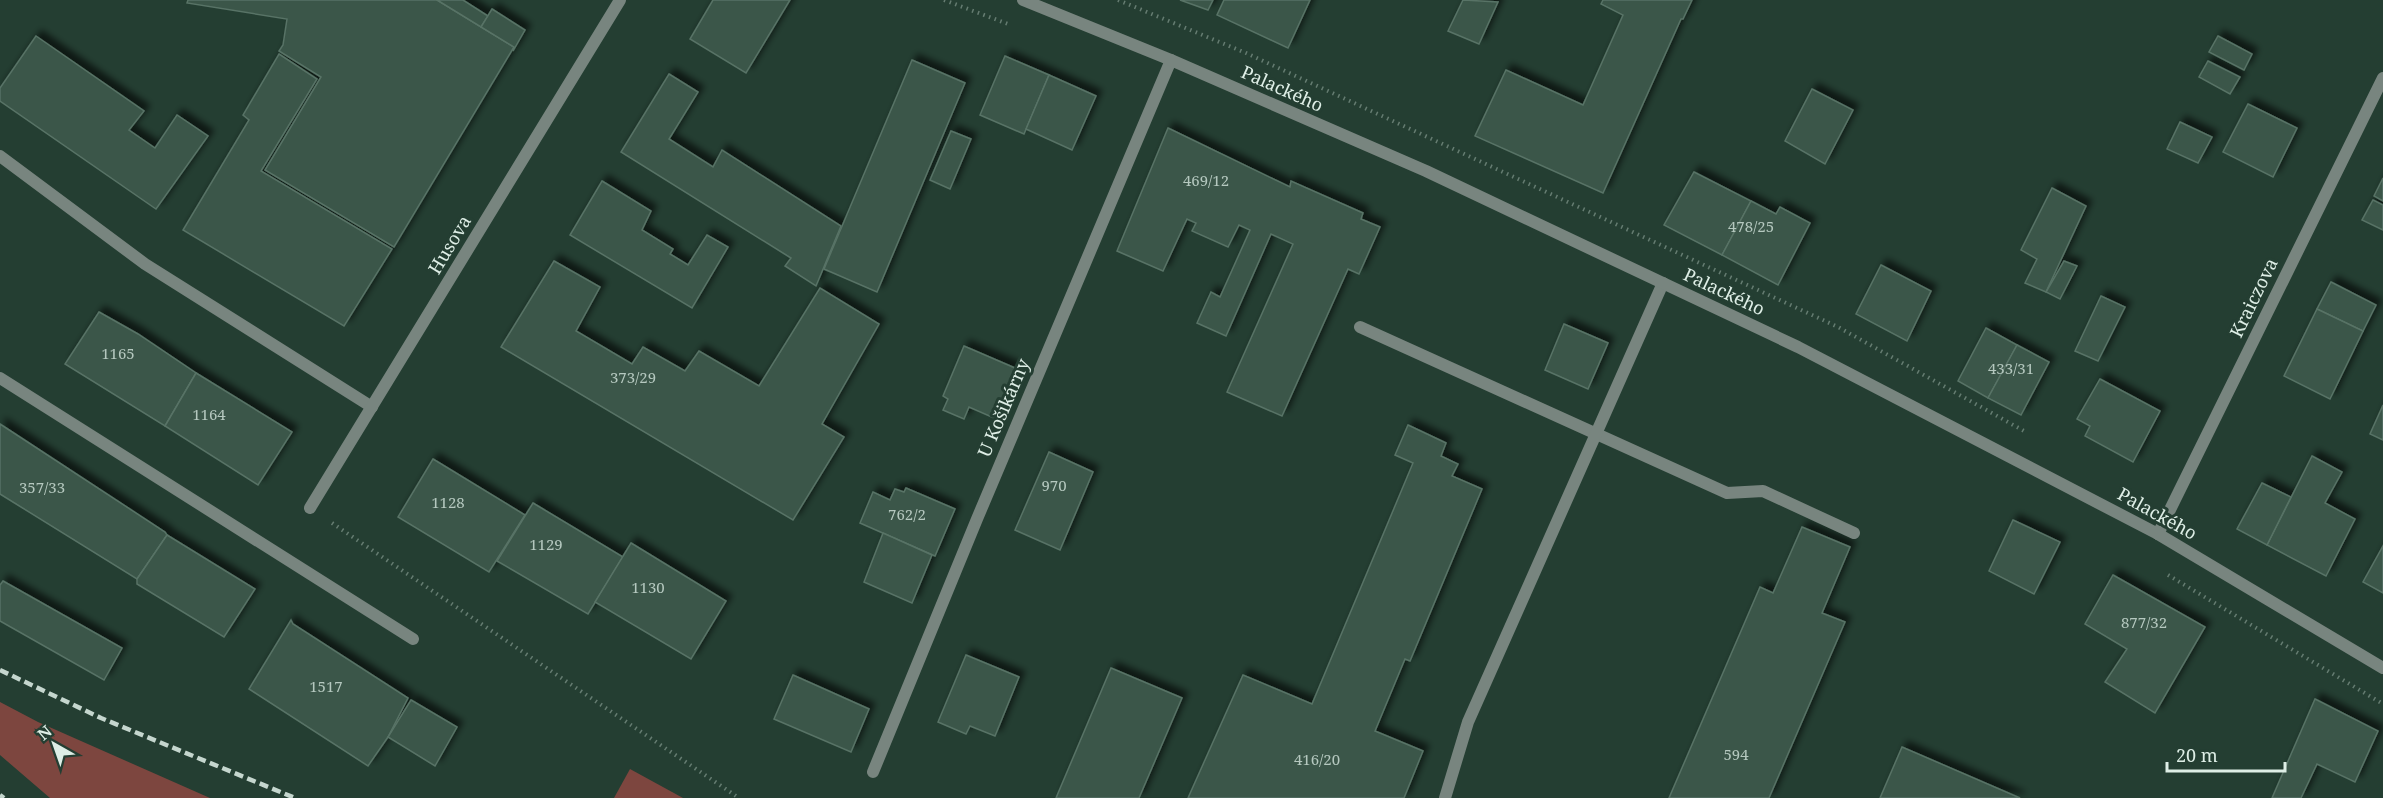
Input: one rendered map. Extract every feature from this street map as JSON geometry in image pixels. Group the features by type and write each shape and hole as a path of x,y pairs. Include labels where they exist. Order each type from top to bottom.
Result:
{"street":[{"name":"Husova","path":"310,508 620,0"},
{"name":"Palackého","path":"1023,0 1171,60 1426,171 1798,347 2158,534 2383,668"},
{"name":"U Košikárny","path":"873,772 1171,60"},
{"name":"Kraiczova","path":"2158,534 2383,78"},
{"path":"0,156 173,282 372,407"},
{"path":"1445,798 1468,722 1663,283"},
{"path":"1360,327 1596,436 1727,493 1763,491 1854,533"},
{"path":"0,378 413,639"}],"path":[{"path":"944,0 1011,25"},
{"path":"1118,0 1246,53 1438,143"},
{"path":"310,508 739,798"},
{"path":"2165,573 2383,704"}],"shaded area":[{"path":"0,702 38,722 210,798 50,798 0,755"},
{"path":"630,769 683,798 614,798"}],"building":[{"path":"188,0 437,0 514,47 394,247 265,170 321,77 279,51 283,45 287,19 187,3"},
{"path":"437,0 463,0 488,16 481,27"},
{"path":"713,0 790,0 746,73 690,39"},
{"path":"1180,0 1213,0 1208,10"},
{"path":"1224,0 1310,0 1288,48 1217,15"},
{"path":"1463,0 1498,2 1479,44 1448,31"},
{"path":"1603,0 1692,0 1681,19 1603,193 1475,136 1506,70 1583,105 1623,15 1601,4"},
{"path":"492,9 525,30 513,51 514,47 481,27"},
{"path":"36,36 144,111 129,130 155,148 177,115 208,136 156,209 0,101 0,88"},
{"path":"2218,36 2252,54 2244,70 2209,52"},
{"path":"279,54 317,79 261,171 392,249 344,326 183,230 249,120 243,115"},
{"path":"1005,56 1049,75 1024,134 980,115"},
{"path":"912,60 965,83 877,292 824,269"},
{"path":"2208,61 2240,77 2230,94 2199,77"},
{"path":"669,74 698,92 669,139 713,167 722,150 841,226 816,286 785,266 791,258 621,152"},
{"path":"1049,75 1096,96 1072,150 1026,129"},
{"path":"1812,89 1853,110 1825,164 1785,141"},
{"path":"2248,104 2297,128 2273,177 2223,152"},
{"path":"2180,122 2212,137 2198,163 2167,149"},
{"path":"1168,128 1290,187 1291,181 1363,213 1361,219 1380,227 1359,274 1348,269 1282,416 1227,392 1293,244 1271,234 1226,336 1197,323 1211,292 1220,297 1250,230 1239,225 1228,247 1192,231 1196,223 1187,219 1163,271 1117,251"},
{"path":"951,131 971,139 950,189 930,180"},
{"path":"1694,172 1751,201 1722,255 1664,225"},
{"path":"2383,178 2383,201 2374,196"},
{"path":"602,181 651,211 642,230 673,249 670,254 688,265 707,235 728,247 692,308 570,235"},
{"path":"2052,188 2086,206 2046,292 2025,283 2037,259 2021,250"},
{"path":"2373,200 2383,205 2383,230 2362,220"},
{"path":"1751,201 1776,214 1780,207 1810,223 1778,285 1722,255"},
{"path":"554,261 600,287 576,331 632,364 643,347 685,371 699,351 759,386 820,288 879,324 822,424 844,437 793,520 501,347"},
{"path":"2064,261 2077,266 2060,299 2046,292"},
{"path":"1881,265 1931,291 1907,341 1856,314"},
{"path":"2331,282 2376,305 2363,331 2317,309"},
{"path":"2101,296 2125,307 2098,361 2075,351"},
{"path":"2317,309 2363,331 2330,399 2284,376"},
{"path":"99,312 138,334 196,373 165,426 65,364"},
{"path":"1564,324 1608,343 1588,389 1545,370"},
{"path":"1986,328 2017,345 1988,398 1958,381"},
{"path":"2017,345 2049,362 2021,415 1988,398"},
{"path":"964,346 1015,368 994,418 969,407 964,419 943,410 948,399 943,396"},
{"path":"196,373 292,432 258,485 165,426"},
{"path":"2100,379 2160,411 2133,462 2085,436 2090,426 2077,419"},
{"path":"2383,405 2383,440 2370,434"},
{"path":"0,424 165,532 167,535 137,579 0,494"},
{"path":"1408,425 1446,443 1441,456 1458,464 1452,476 1482,489 1410,661 1405,659 1375,731 1423,751 1404,798 1188,798 1243,675 1312,704 1413,463 1395,455"},
{"path":"1049,452 1093,472 1060,550 1015,530"},
{"path":"2312,456 2342,472 2325,503 2355,519 2326,576 2267,545"},
{"path":"433,459 525,515 489,572 398,517"},
{"path":"2262,483 2291,497 2267,545 2237,529"},
{"path":"906,488 955,509 935,556 860,523 873,492 890,500 895,489 904,492"},
{"path":"533,503 623,557 588,614 497,561"},
{"path":"2013,520 2060,542 2034,594 1989,571"},
{"path":"1802,527 1850,547 1822,613 1845,622 1769,798 1669,798 1760,587 1773,593"},
{"path":"883,533 932,555 912,603 864,582"},
{"path":"167,535 255,589 224,637 137,584 137,579"},
{"path":"631,543 726,601 691,659 595,602"},
{"path":"2383,546 2383,593 2363,582"},
{"path":"2113,575 2205,627 2155,713 2105,682 2127,649 2085,624"},
{"path":"3,581 122,648 104,680 0,621 0,585"},
{"path":"291,620 293,624 408,698 388,737 368,766 249,689"},
{"path":"966,655 1019,677 995,736 970,726 966,734 938,722"},
{"path":"1111,668 1182,698 1139,798 1056,798"},
{"path":"793,675 869,709 851,752 774,719"},
{"path":"2315,699 2378,731 2355,782 2317,764 2301,798 2272,798"},
{"path":"411,700 457,727 435,766 388,737"},
{"path":"1902,747 2020,798 1880,798"}],"railway":[{"path":"0,670 101,718 295,798"},
{"path":"0,795 4,798"}]}
